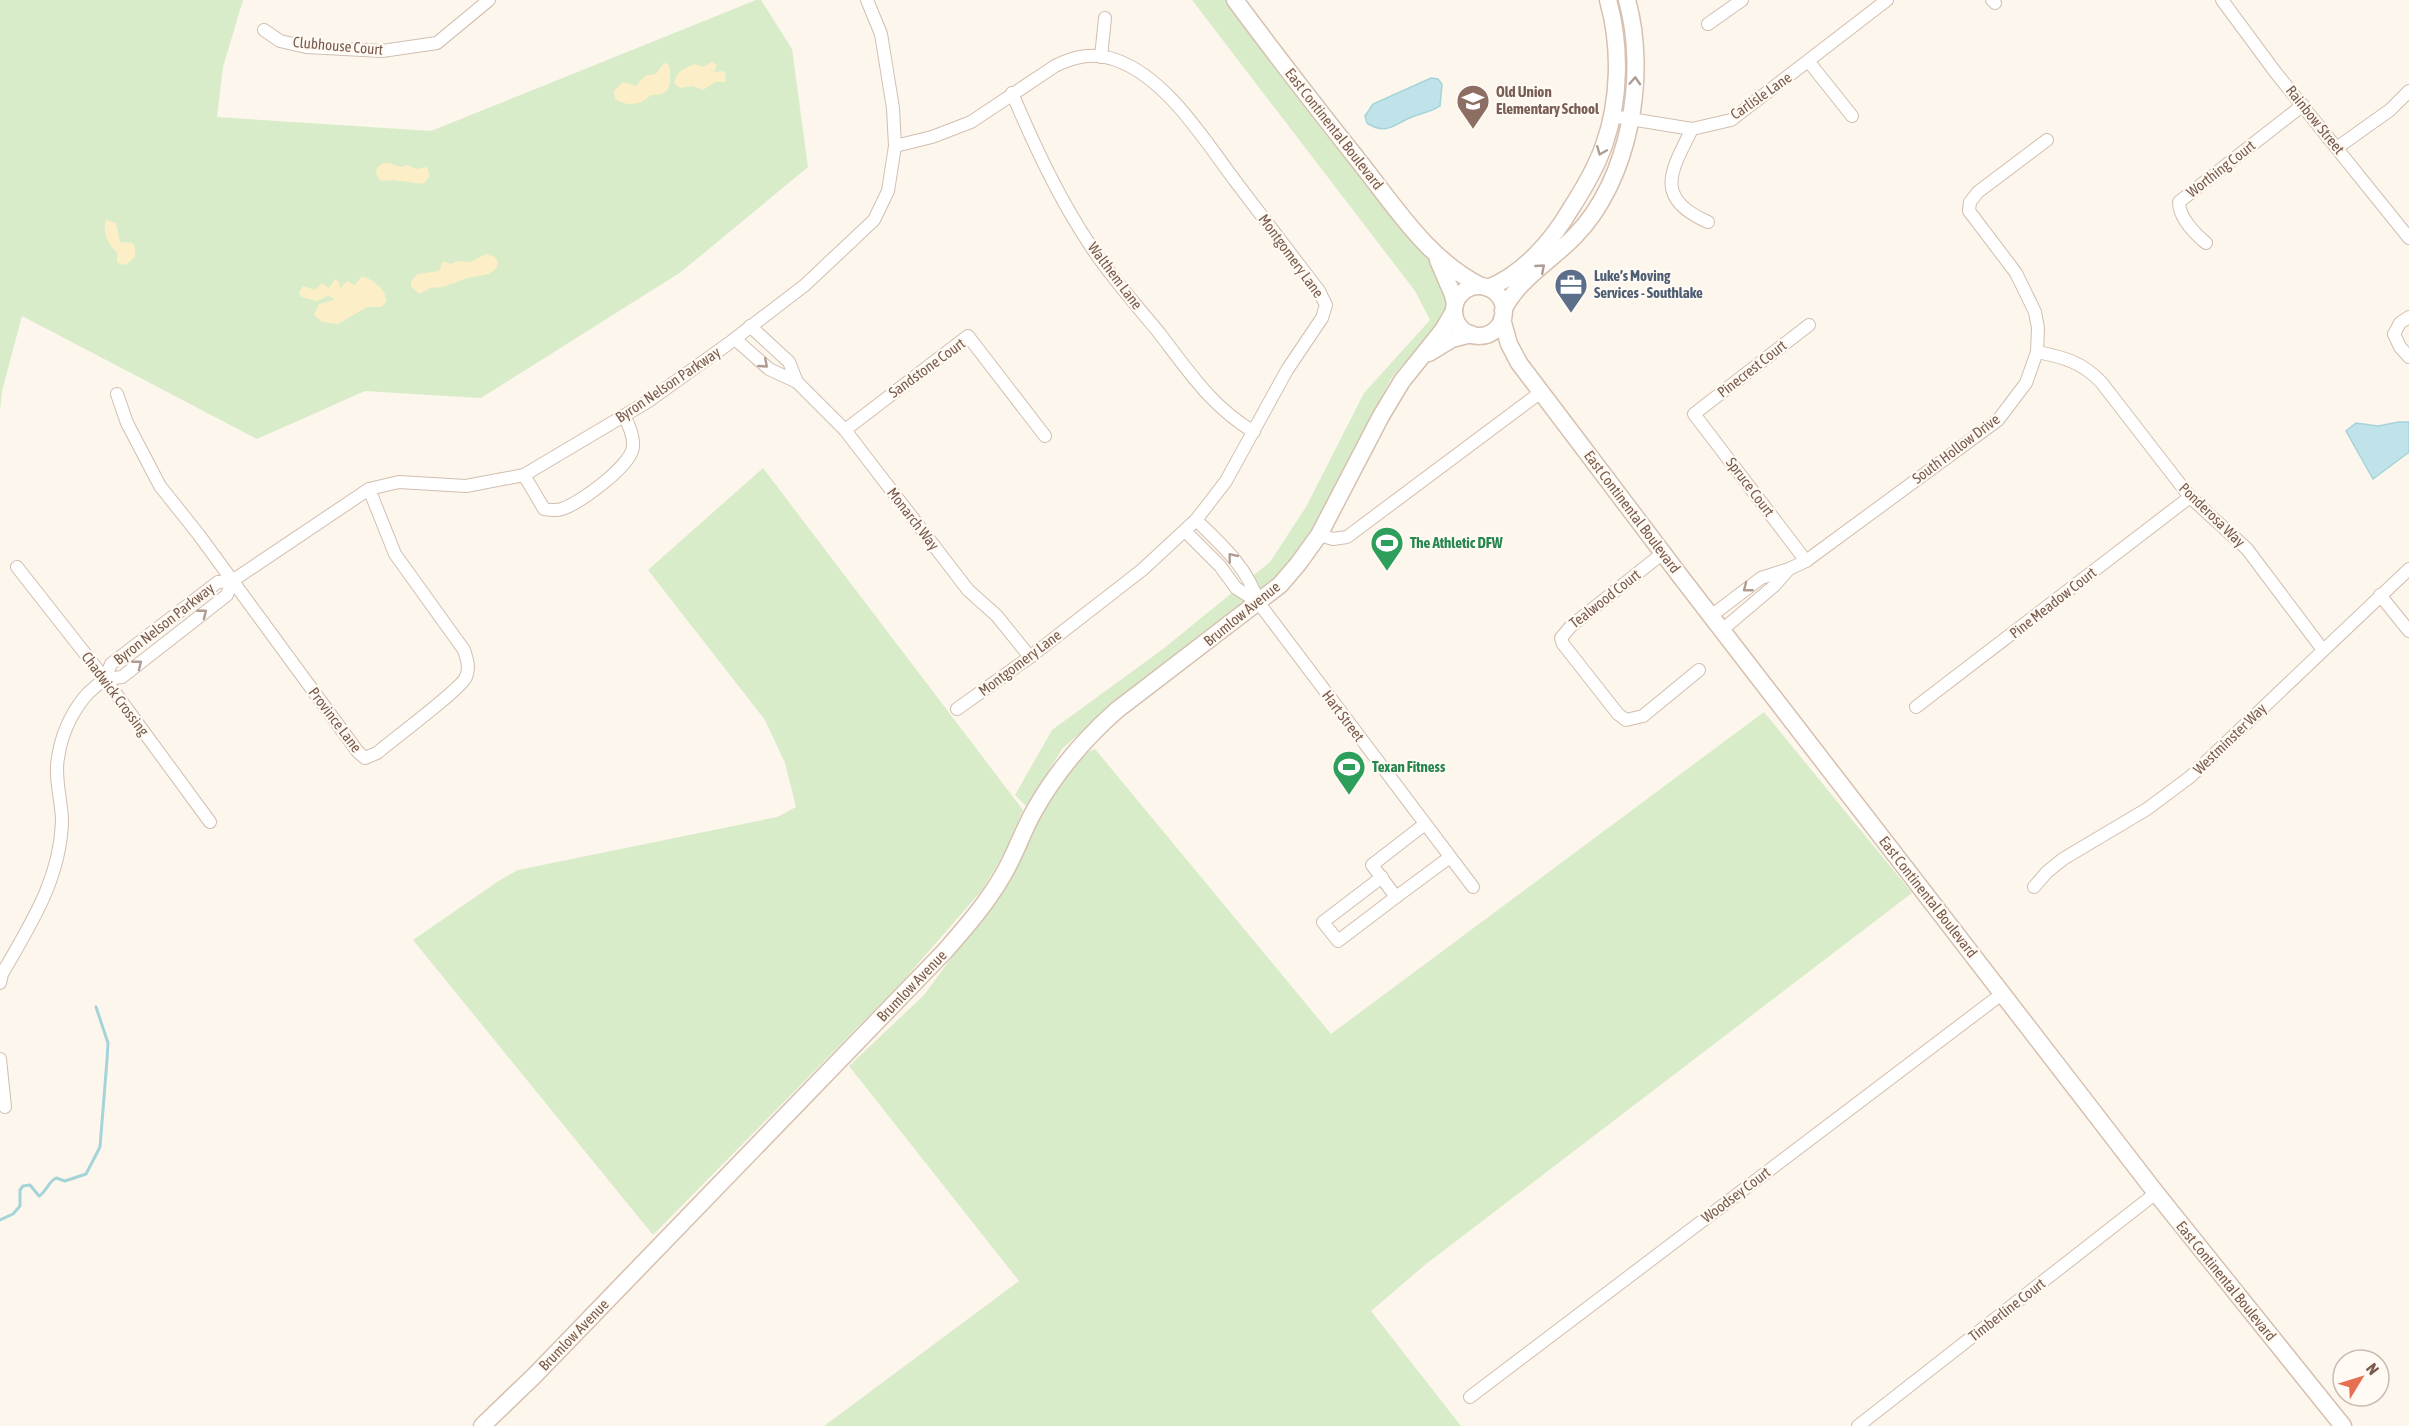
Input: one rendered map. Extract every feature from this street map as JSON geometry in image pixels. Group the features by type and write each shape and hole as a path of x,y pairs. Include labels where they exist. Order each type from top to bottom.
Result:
{"main road":[{"name":"East Continental Boulevard","path":"1235,0 1436,257 1453,295 1454,308"},
{"path":"1608,0 1615,30 1616,93 1604,146 1564,221 1549,242 1508,278 1485,287 1465,290 1454,308 1459,326 1475,335 1493,331 1513,292 1559,252 1593,214 1614,173 1630,120 1635,63 1633,28 1628,0"},
{"name":"East Continental Boulevard","path":"1436,257 1469,280 1485,287"},
{"path":"1485,287 1499,297 1503,315"},
{"name":"Brumlow Avenue","path":"482,1426 549,1360 969,924 999,882 1034,811 1075,750 1117,710 1280,585 1319,535 1381,416 1402,381 1449,322 1454,308"},
{"name":"East Continental Boulevard","path":"1503,315 1509,344 1519,363 1663,554 2156,1193 2343,1426"},
{"name":"East Continental Boulevard","path":"1475,335 1492,342 1519,363"},
{"name":"Brumlow Avenue","path":"1420,359 1452,339 1475,335"}],"street":[{"name":"Clubhouse Court","path":"264,30 280,40 306,47 382,51 437,43 474,5 487,4 489,0"},
{"path":"1708,24 1742,0"},
{"name":"Carlisle Lane","path":"1612,116 1692,129 1731,120 1887,0"},
{"name":"Rainbow Street","path":"2222,0 2409,238"},
{"name":"Byron Nelson Parkway","path":"0,983 2,974 43,902 56,868 62,822 57,760 68,724 84,698 105,680 111,664 218,582 232,581 369,489 399,482 466,486 524,475 624,416 692,371 805,285 874,220 888,191 895,146 888,68 881,34 869,1"},
{"path":"1101,57 1106,18"},
{"name":"Montgomery Lane","path":"895,146 932,137 971,122 1012,93 1066,60 1077,56 1116,59 1150,79 1166,93 1204,140 1326,304 1325,312 1287,370 1226,481 1196,520 1142,570 1030,657 957,709"},
{"path":"1809,62 1852,116"},
{"path":"2338,147 2390,110 2409,91"},
{"name":"Walthem Lane","path":"1012,93 1034,146 1060,195 1093,248 1210,399 1234,420 1254,432"},
{"name":"Worthing Court","path":"2206,243 2197,236 2179,211 2179,202 2303,105"},
{"path":"1692,129 1670,178 1672,193 1692,216 1708,222"},
{"name":"South Hollow Drive","path":"1711,616 1761,578 1806,561 1998,420 2026,383 2037,352 2038,328 2032,300 2016,273 1969,211 1970,202 1978,192 2047,140"},
{"path":"2409,317 2400,323 2394,334 2400,347 2409,357"},
{"name":"Pinecrest Court","path":"1694,414 1809,325"},
{"name":"Monarch Way","path":"750,326 789,362 797,382"},
{"name":"Sandstone Court","path":"844,430 968,336 1045,436"},
{"name":"Monarch Way","path":"735,339 769,369 797,382 844,430 968,590 998,616 1030,657"},
{"name":"Ponderosa Way","path":"2037,352 2064,357 2089,370 2113,396 2190,497 2247,549 2323,650"},
{"path":"1319,535 1333,538 1347,537 1541,392"},
{"name":"Province Lane","path":"117,394 127,423 160,486 358,752 365,758 377,753 454,690 466,679 468,667 464,650 395,554 369,489"},
{"name":"Spruce Court","path":"1694,414 1806,561"},
{"path":"524,475 544,509 553,511 564,508 591,493 629,459 633,447 632,431 624,416"},
{"name":"Pine Meadow Court","path":"1916,707 2190,497"},
{"path":"1196,520 1223,546 1250,580 1257,602"},
{"path":"1185,531 1220,566 1236,588 1257,602"},
{"name":"Tealwood Court","path":"1663,554 1571,626 1562,638 1563,644 1618,714 1626,720 1643,716 1699,670"},
{"name":"Chadwick Crossing","path":"17,567 105,680 210,822"},
{"name":"South Hollow Drive","path":"1722,630 1774,586 1789,569"},
{"name":"Westminster Way","path":"2034,887 2063,859 2172,792 2409,569"},
{"name":"Byron Nelson Parkway","path":"105,680 122,677 175,636 227,595 232,581"},
{"path":"2380,595 2409,631"},
{"name":"Hart Street","path":"1257,602 1473,887"},
{"path":"164,623 175,636"},
{"path":"1396,897 1372,865 1425,824"},
{"path":"1382,878 1323,922 1338,941 1450,857"},
{"name":"Woodsey Court","path":"1470,1397 2003,993"},
{"path":"0,1059 5,1107"},
{"name":"Timberline Court","path":"1858,1426 2156,1193"}],"green space":[{"path":"0,0 243,0 223,67 217,117 431,131 756,0 761,0 792,49 808,167 681,272 481,398 365,391 257,439 22,316 2,391 0,412"},
{"path":"1192,0 1229,0 1440,274 1449,310 1437,329 1391,379 1301,550 1278,579 1103,712 1062,749 1027,807 1015,795 1052,730 1163,649 1270,562 1306,507 1364,393 1430,320 1415,291"},
{"path":"763,468 1023,810 1004,854 982,890 902,982 653,1235 413,940 518,870 777,817 796,807 785,763 765,720 648,570"},
{"path":"1764,712 1912,893 1426,1264 1371,1311 1461,1426 824,1426 1019,1281 849,1066 924,995 1007,882 1050,794 1080,755 1095,749 1331,1034"}],"sand":[{"path":"712,62 717,65 714,72 723,71 726,74 725,82 715,82 703,90 693,86 680,88 674,83 684,69 695,64 703,67"},
{"path":"664,63 668,64 670,71 670,83 665,92 651,95 634,104 615,99 614,91 623,82 636,86 645,76 656,74"},
{"path":"383,163 400,167 408,165 416,169 427,167 430,176 423,184 393,180 381,181 376,174 377,168"},
{"path":"106,220 116,223 120,242 132,243 135,246 135,257 127,264 122,265 117,262 117,252 105,234"},
{"path":"486,254 495,257 498,263 496,269 489,274 467,278 443,287 430,288 420,294 411,287 411,282 417,274 439,271 443,261 451,264 458,261 471,262"},
{"path":"362,276 379,286 386,302 381,307 367,307 338,324 322,322 314,315 319,304 334,300 333,298 328,296 317,301 301,297 299,293 303,286 315,290 322,283 329,288 335,279 339,282 340,288 347,281 355,285"}],"water":[{"path":"1431,78 1438,79 1442,84 1440,106 1390,128 1380,129 1367,123 1365,116 1373,104"},
{"path":"2409,422 2409,452 2373,479 2346,431 2356,423 2378,426"}],"waterway":[{"path":"0,1220 13,1214 20,1206 20,1190 23,1186 30,1185 39,1196 56,1178 65,1181 86,1174 100,1147 108,1043 96,1007"}],"place":[{"name":"Old Union Elementary School","path":"1473,130"},
{"name":"Luke’s Moving Services - Southlake","path":"1571,314"},
{"name":"The Athletic DFW","path":"1387,572"},
{"name":"Texan Fitness","path":"1349,796"}]}
